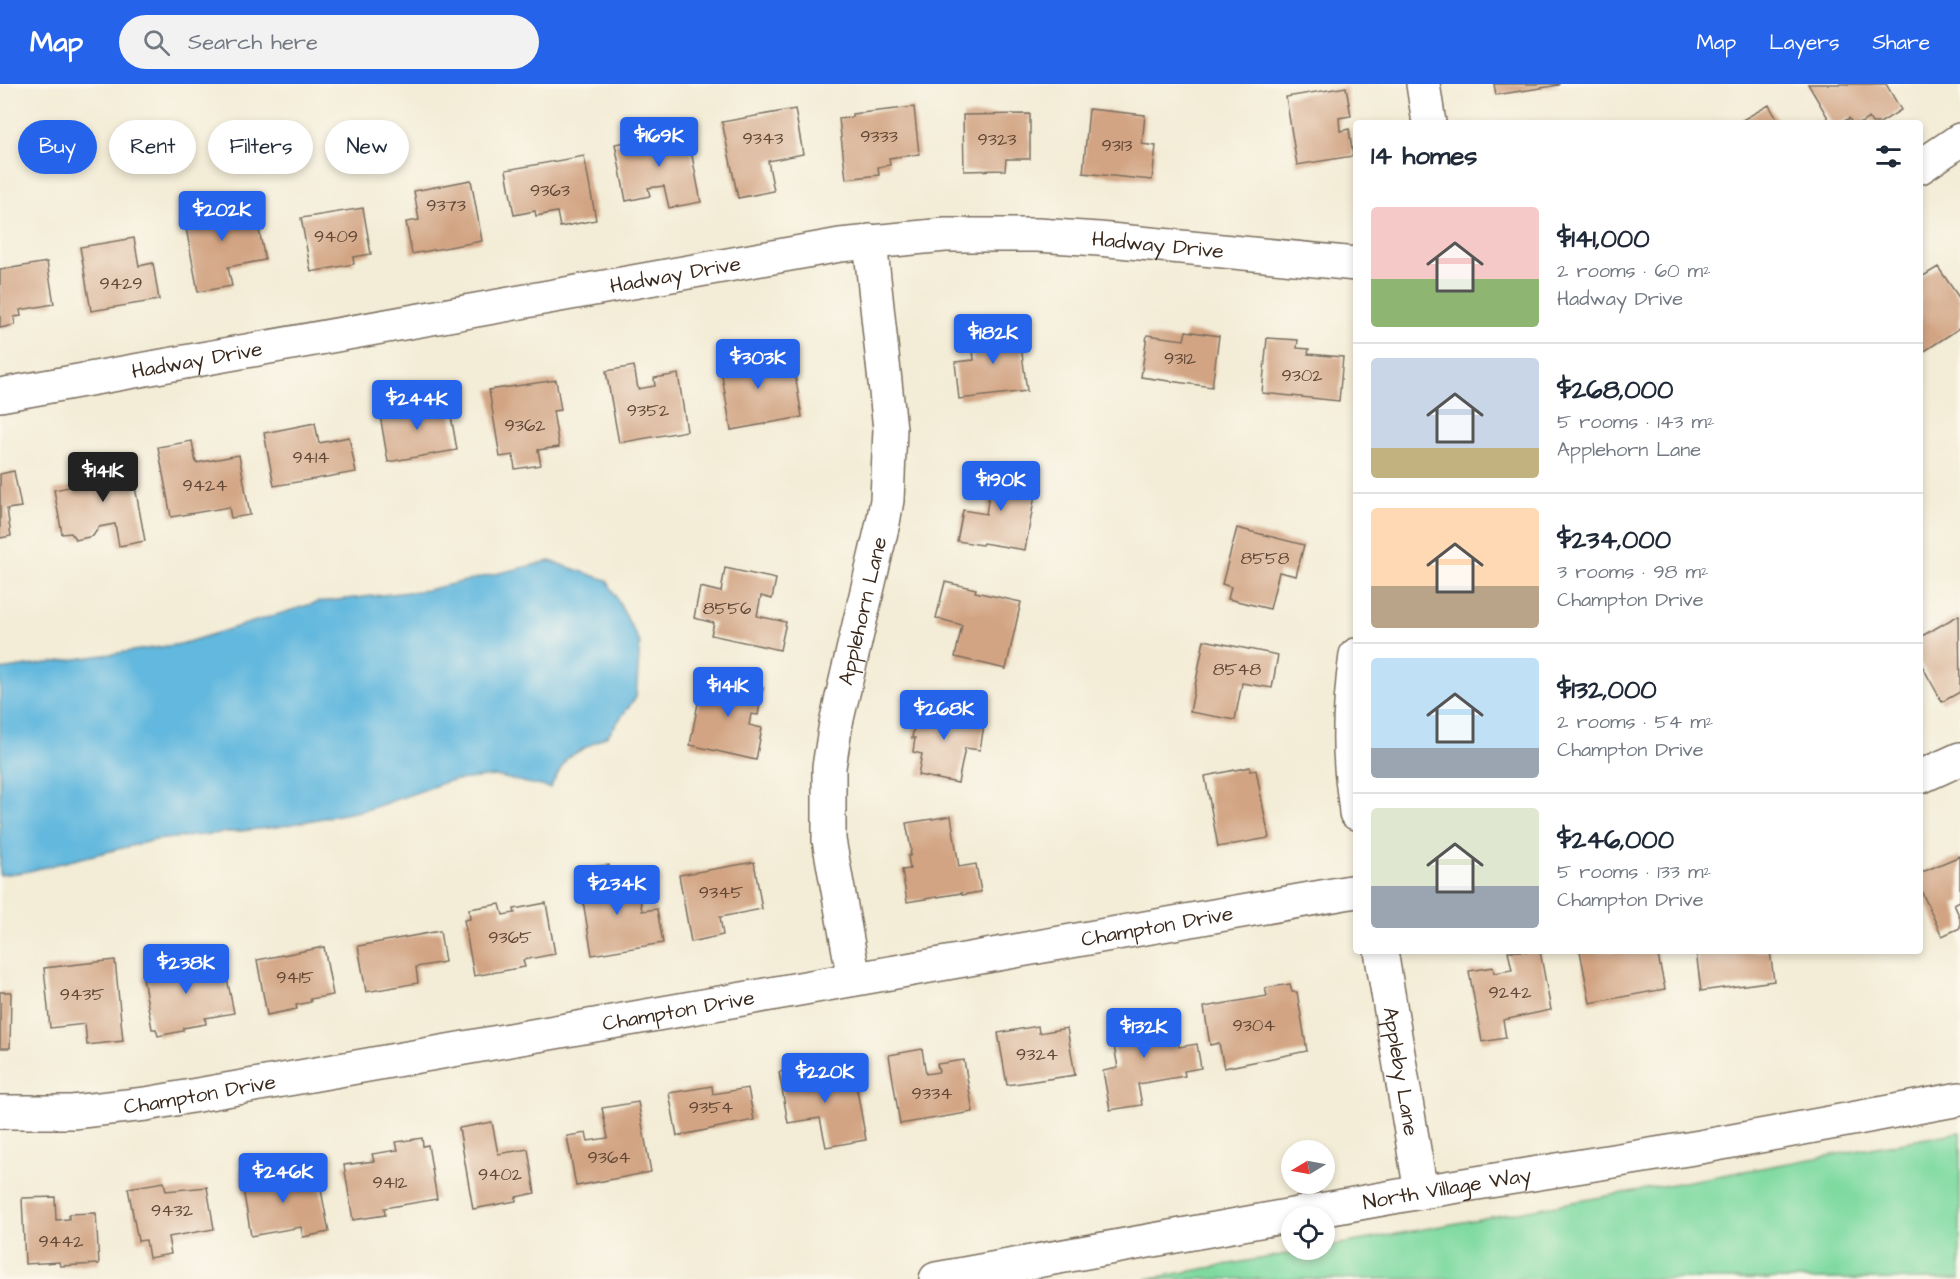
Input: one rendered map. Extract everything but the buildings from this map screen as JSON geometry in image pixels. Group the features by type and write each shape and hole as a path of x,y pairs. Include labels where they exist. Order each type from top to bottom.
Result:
{"street":[{"path":"1423,84 1429,120"},
{"path":"1923,166 1960,140"},
{"name":"Hadway Drive","path":"0,395 870,241 976,234 1045,235 1353,264"},
{"name":"Applehorn Lane","path":"854,979 829,840 829,767 836,723 884,523 887,500 890,429 870,241"},
{"path":"1353,680 1350,705 1353,785"},
{"path":"1923,776 1960,759"},
{"name":"Champton Drive","path":"0,1112 72,1112 146,1104 1353,892"},
{"name":"Appleby Lane","path":"1381,954 1421,1192"},
{"name":"North Village Way","path":"936,1279 1421,1192 1700,1147 1960,1099"}],"green space":[{"path":"1960,1132 1960,1279 1146,1279 1281,1255 1281,1260 1335,1260 1335,1245"}],"water":[{"path":"550,561 607,580 640,643 636,697 608,735 567,758 550,788 495,776 449,781 369,809 277,827 155,840 25,872 0,875 0,670 181,644 318,602 427,590"}]}
